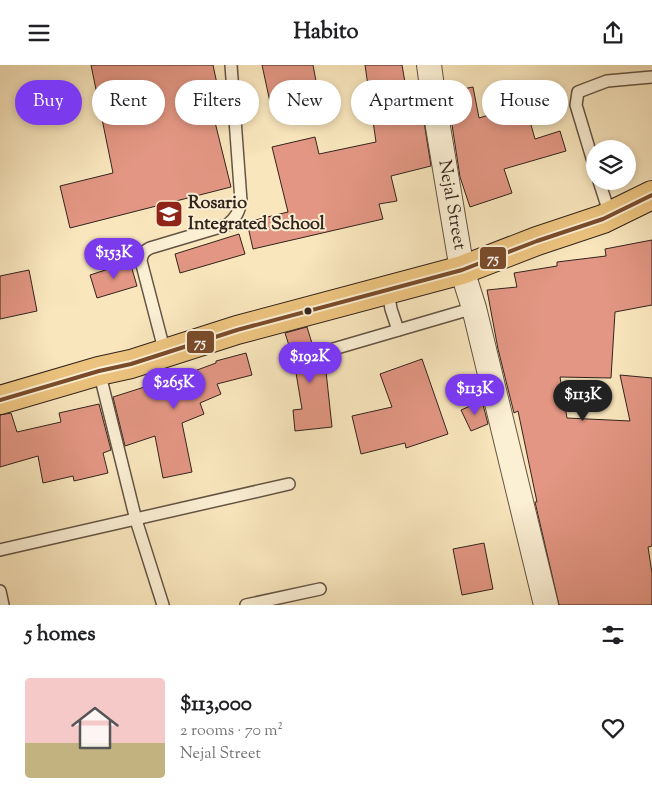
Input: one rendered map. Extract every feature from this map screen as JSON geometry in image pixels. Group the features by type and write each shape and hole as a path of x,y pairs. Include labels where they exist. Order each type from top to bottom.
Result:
{"highway":[{"path":"0,400 99,371 131,364 237,330 462,270 537,241 603,219 652,195"}],"street":[{"name":"Nejal Street","path":"429,65 436,119 462,270 474,308 546,605"}],"lane":[{"path":"165,353 142,255 145,250 150,248 227,225 240,210 241,201 231,65"},
{"path":"587,140 576,105 578,92 607,81 652,77"},
{"path":"602,190 610,215"},
{"path":"388,291 391,309 398,330"},
{"path":"330,351 474,308"},
{"path":"99,371 136,519 163,605"},
{"path":"0,550 289,483"},
{"path":"246,605 320,589"},
{"path":"0,591 3,605"}],"building":[{"path":"91,65 213,65 216,80 175,80 175,125 216,125 231,187 70,228 60,186 113,173 103,125 165,125 165,80 94,80"},
{"path":"262,65 313,65 316,80 269,80 269,97"},
{"path":"365,65 402,65 405,80 367,80"},
{"path":"472,87 479,118 482,117 482,125 531,125 535,139 560,131 566,151 504,169 512,193 470,207 460,177 452,125 472,125"},
{"path":"374,125 424,125 431,166 391,176 397,201 379,204 383,219 253,249 247,222 288,212 272,147 315,137 319,154 376,142"},
{"path":"239,234 245,254 180,273 175,254"},
{"path":"652,240 652,305 615,312 611,378 560,377 567,418 630,421 620,375 652,378 652,546 648,547 652,573 652,605 559,605 535,502 537,502 518,411 514,413 498,349 487,290 517,287 514,273 557,266 557,262 606,256 605,249"},
{"path":"130,262 137,286 97,298 90,275"},
{"path":"29,270 37,311 0,319 0,276"},
{"path":"307,327 318,363 325,362 332,427 295,431 293,410 302,409 294,361 285,333"},
{"path":"246,353 252,375 217,384 221,394 200,403 204,414 182,423 192,472 163,478 155,436 125,446 113,397 154,384 154,386 216,363 216,361"},
{"path":"422,359 448,434 406,448 405,443 361,454 352,416 392,407 380,374"},
{"path":"482,401 488,424 471,431 461,410"},
{"path":"99,404 111,450 103,453 108,473 74,481 73,476 43,483 38,456 0,467 0,415 11,413 17,432 61,422 59,413"},
{"path":"484,543 493,589 462,595 453,549"}],"transit line":[{"name":"75","path":"0,400 99,371 131,364 237,330 462,270 537,241 603,219 652,195"}],"place":[{"name":"Rosario Integrated School","path":"169,214"}]}
